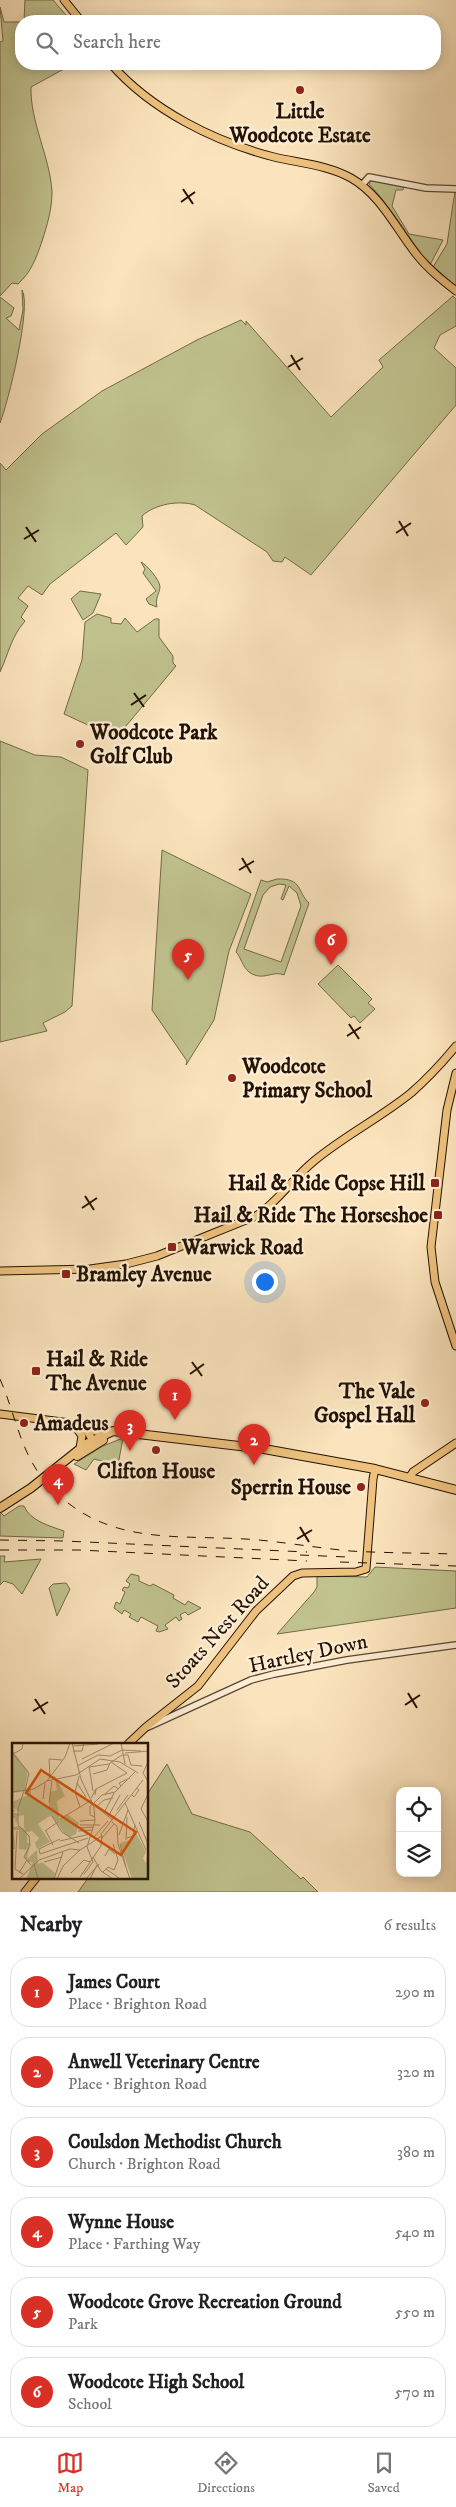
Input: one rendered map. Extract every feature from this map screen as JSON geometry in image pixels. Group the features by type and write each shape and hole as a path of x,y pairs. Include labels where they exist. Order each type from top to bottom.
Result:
{"highway":[{"path":"50,1473 80,1448 118,1431"},
{"path":"0,1508 105,1433 118,1431 264,1449 376,1469 456,1490"}],"main road":[{"path":"64,0 76,15"},
{"path":"117,70 144,96 186,122 256,151 340,173 362,185 383,208 418,258 456,291"},
{"path":"0,1272 90,1269 126,1264 176,1250 256,1216 269,1206 298,1174 315,1160 409,1094 430,1075 456,1046"},
{"path":"456,1073 447,1110 431,1247 435,1282 456,1346"},
{"path":"0,1414 75,1425 84,1429 105,1433"},
{"path":"75,1425 82,1436 80,1448"},
{"path":"84,1429 94,1442"},
{"path":"409,1478 413,1472 456,1443"},
{"name":"Stoats Nest Road","path":"146,1727 198,1686 256,1611 293,1576 302,1573 356,1572 366,1569 373,1479 376,1469"},
{"path":"129,1743 146,1727"},
{"path":"25,1892 34,1880"}],"street":[{"path":"362,185 369,177 426,188 456,189"},
{"name":"Hartley Down","path":"146,1727 162,1722 251,1680 347,1660 456,1645"}],"green space":[{"path":"25,0 53,0 66,15 24,15"},
{"path":"0,7 4,22 15,22 15,70 62,70 31,87 34,113 48,166 52,192 49,217 33,265 18,284 12,283 0,296 0,42 3,41"},
{"path":"372,180 404,186 403,190 396,190 392,206 409,234 443,240 430,265 369,184"},
{"path":"455,191 456,287 433,267 447,244"},
{"path":"22,290 24,315 22,334 0,423 0,297 14,308 11,316 6,318 19,330 23,310"},
{"path":"453,296 456,299 456,326 440,335 434,348 456,368 456,405 311,575 285,557 282,562 273,561 267,552 195,505 175,503 160,506 142,516 143,527 126,545 116,533 50,584 42,595 28,586 18,598 28,606 21,617 25,621 13,640 0,672 0,463 6,470 42,434 102,391 197,340 241,320 246,325 246,321 331,417 383,367 379,360"},
{"path":"141,562 158,580 160,587 156,601 157,607 149,604 146,599 156,591 143,573 145,569"},
{"path":"80,591 101,594 93,613 83,620 71,599"},
{"path":"97,614 111,618 111,623 121,624 125,618 137,632 155,619 159,619 159,637 173,656 173,663 176,666 116,738 64,714 82,660 85,622"},
{"name":"Woodcote Park Golf Club","path":"0,741 35,755 61,757 88,770 72,1006 65,1012 43,1023 47,1031 0,1042"},
{"path":"162,850 251,894 229,951 214,1020 186,1065 187,1061 152,1010"},
{"path":"285,879 295,883 309,903 284,975 254,975 247,970 236,952 261,880 267,882","holes":["279,884 286,885 281,899 283,900 289,886 297,893 301,906 281,962 244,949 263,895 270,887"]},
{"path":"338,965 372,999 368,1003 375,1009 360,1023 354,1016 351,1018 318,984"},
{"path":"123,1438 118,1465 94,1459 86,1470 74,1464 103,1446"},
{"path":"19,1506 24,1506 31,1516 41,1522 64,1531 63,1538 0,1536 0,1512 4,1516"},
{"path":"0,1556 5,1556 4,1562 41,1559 22,1594 13,1584 4,1581 0,1585"},
{"path":"375,1567 456,1571 456,1608 277,1634 314,1592 317,1587 317,1576 367,1577"},
{"path":"131,1574 139,1576 139,1581 150,1586 153,1584 174,1595 173,1598 185,1605 188,1601 201,1608 188,1615 185,1612 180,1615 182,1619 179,1621 176,1617 165,1625 168,1629 156,1631 158,1626 141,1617 138,1622 129,1617 131,1614 124,1610 122,1614 114,1608 116,1602 120,1604 125,1592 122,1590 124,1587 128,1588 130,1584 126,1581"},
{"path":"66,1583 70,1589 57,1616 49,1588 53,1584"},
{"path":"167,1764 192,1814 250,1832 318,1892 78,1892 87,1880 149,1880 149,1791"}],"railway":[{"path":"0,1379 23,1444 44,1480 67,1502 92,1518 117,1528 144,1534 259,1540 350,1551 456,1554"},
{"path":"0,1540 64,1541 307,1552"},
{"path":"0,1550 79,1550 307,1561"},
{"path":"300,1555 347,1557"},
{"path":"340,1562 456,1566"}],"place":[{"name":"Little Woodcote Estate","path":"300,90"},
{"name":"Woodcote Park Golf Club","path":"80,744"},
{"name":"Woodcote High School","path":"331,965"},
{"name":"Woodcote Grove Recreation Ground","path":"188,980"},
{"name":"Woodcote Primary School","path":"232,1078"},
{"name":"Hail & Ride Copse Hill","path":"435,1183"},
{"name":"Hail & Ride The Horseshoe","path":"438,1215"},
{"name":"Warwick Road","path":"172,1247"},
{"name":"Bramley Avenue","path":"66,1274"},
{"name":"Hail & Ride The Avenue","path":"36,1371"},
{"name":"The Vale Gospel Hall","path":"425,1403"},
{"name":"James Court","path":"175,1420"},
{"name":"Amadeus","path":"24,1423"},
{"name":"Clifton House","path":"156,1450"},
{"name":"Coulsdon Methodist Church","path":"130,1451"},
{"name":"Anwell Veterinary Centre","path":"254,1465"},
{"name":"Sperrin House","path":"361,1487"},
{"name":"Wynne House","path":"58,1505"}]}
